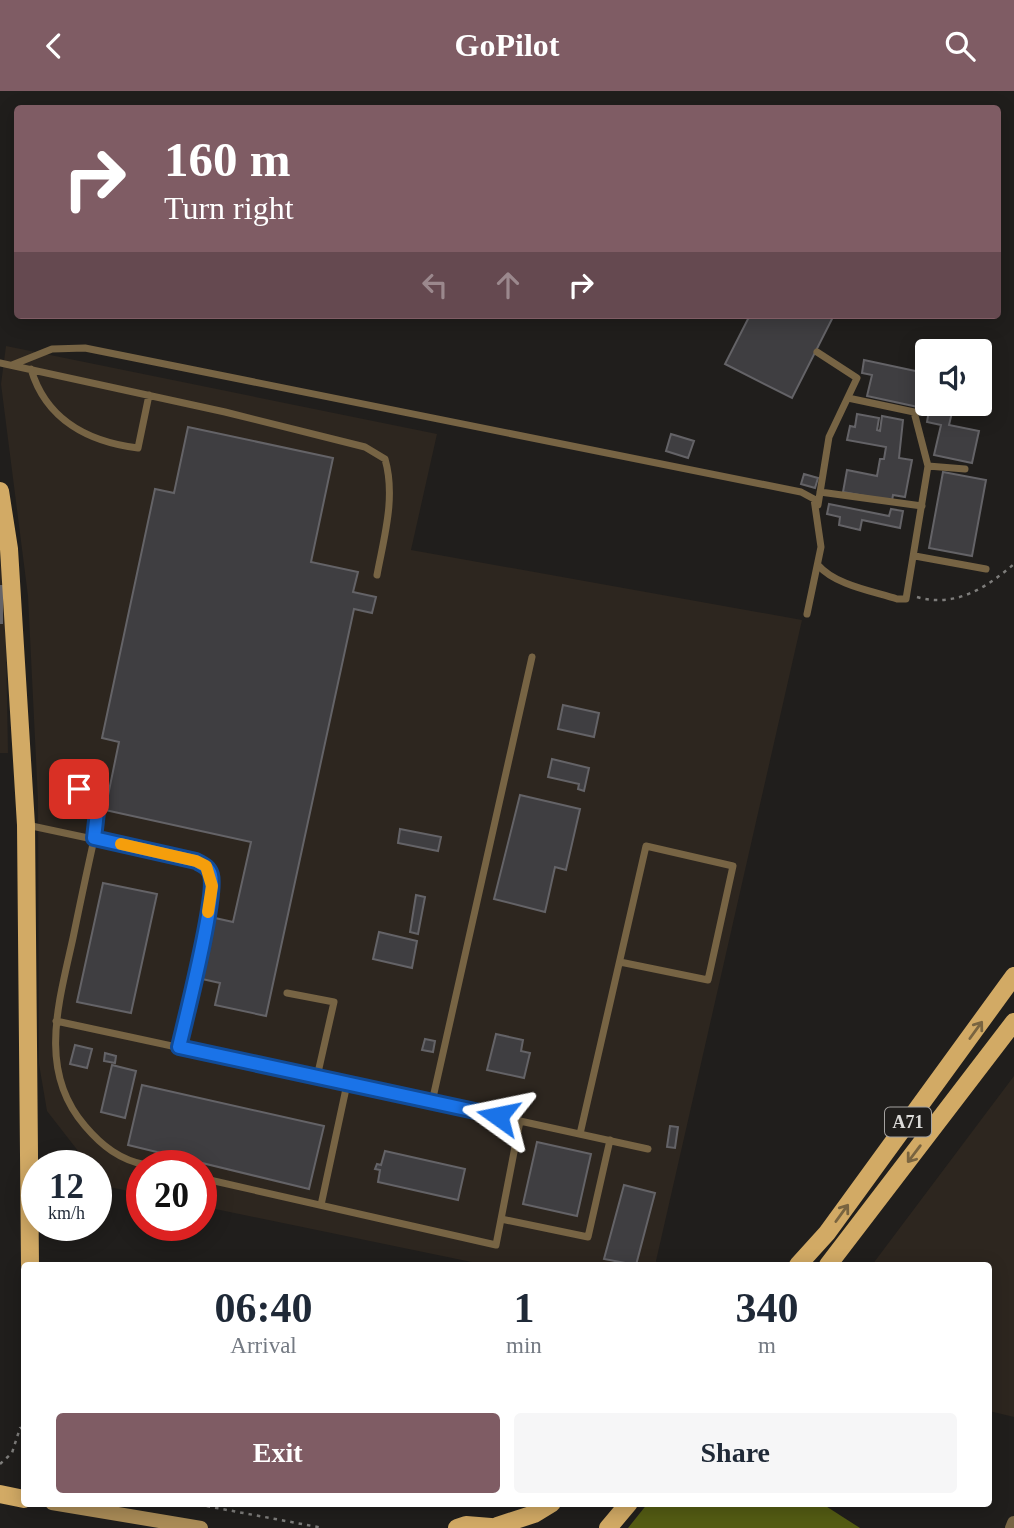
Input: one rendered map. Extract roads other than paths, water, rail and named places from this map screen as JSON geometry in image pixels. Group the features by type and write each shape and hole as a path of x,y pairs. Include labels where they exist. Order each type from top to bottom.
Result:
{"main road":[{"path":"0,491 9,549 26,825 30,1262"},
{"name":"A71","path":"801,1262 827,1234 1014,976"},
{"name":"A71","path":"830,1262 1014,1021"},
{"path":"0,1494 21,1498"},
{"path":"76,1507 201,1528"},
{"path":"457,1528 500,1527 545,1507"},
{"path":"608,1528 626,1507"}],"street":[{"path":"1012,1528 1014,1523"}],"lane":[{"path":"12,365 52,349 85,348 801,492 814,499 821,547 807,614"},
{"path":"817,352 857,378 830,437 817,510"},
{"path":"0,363 149,395 365,447 385,459 391,478 389,508 377,575"},
{"path":"31,369 38,391 53,410 107,444 138,448 149,395"},
{"path":"818,565 826,574 897,599 906,599 908,594 928,466 914,412 848,398"},
{"path":"928,466 965,469"},
{"path":"820,492 922,506"},
{"path":"915,557 986,569"},
{"path":"432,1102 533,657"},
{"path":"71,776 97,812 56,1021 55,1063 61,1086 76,1116 114,1154 126,1158"},
{"path":"26,825 196,861 206,866 211,875 210,901 179,1047"},
{"path":"580,1134 646,846 733,866 708,980 620,962"},
{"path":"287,993 334,1002 317,1077"},
{"path":"56,1021 648,1149"},
{"path":"321,1205 347,1084"},
{"path":"217,1182 496,1245 520,1121"},
{"path":"501,1219 588,1237 610,1140"}]}
